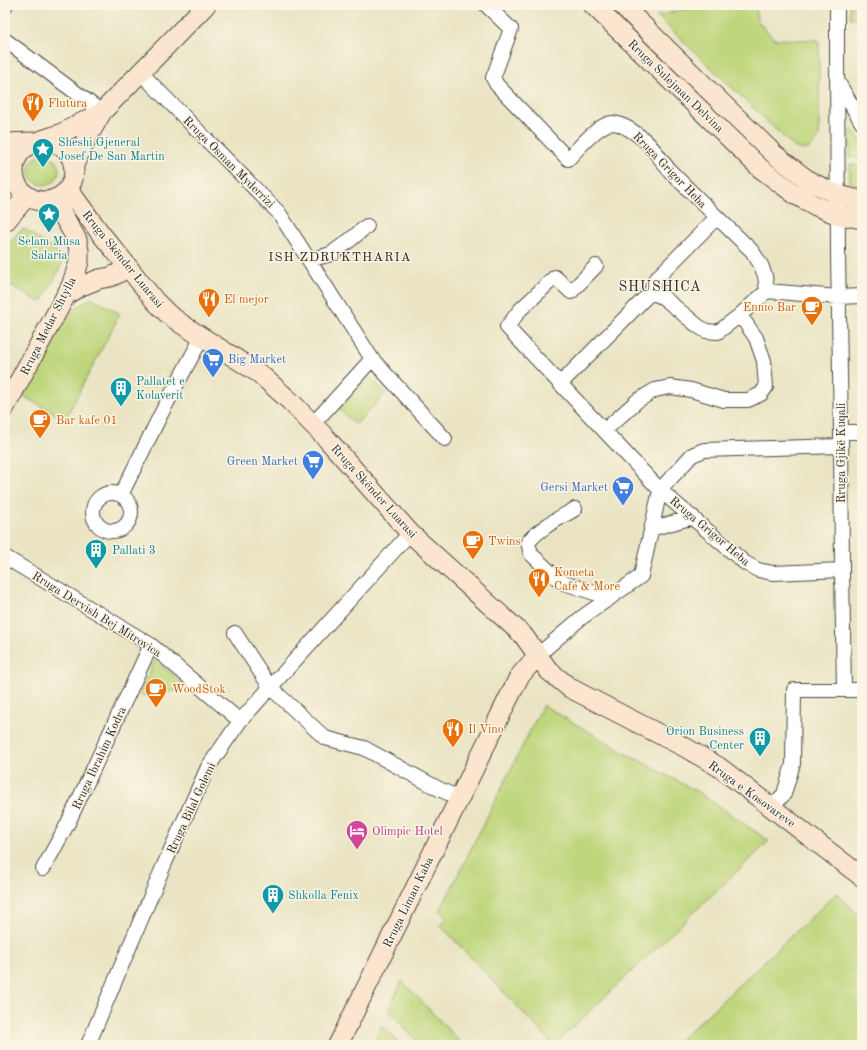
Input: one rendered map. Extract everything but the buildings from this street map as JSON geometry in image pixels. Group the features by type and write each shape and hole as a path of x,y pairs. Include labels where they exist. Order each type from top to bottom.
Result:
{"street":[{"path":"74,165 102,112 204,5"},
{"name":"Rruga Grigor Heba","path":"486,5 511,29 493,78 497,85 568,159 598,129 606,124 614,123 630,129 643,138 654,149 670,170 752,251 761,265 765,276 767,291"},
{"name":"Rruga Sulejman Delvina","path":"593,5 760,168 796,195 816,206 838,215 862,219"},
{"name":"Rruga Sulejman Delvina","path":"622,5 775,155 809,181 838,195 862,200"},
{"name":"Rruga Gjikë Kuqali","path":"837,5 838,297 844,690"},
{"path":"5,40 102,112"},
{"name":"Rruga Osman Myderrizi","path":"140,72 279,213 372,359 445,439"},
{"path":"837,80 862,123"},
{"path":"25,194 17,185 14,177 14,168 20,152 26,146 60,134 102,112"},
{"path":"5,143 51,141 59,144 66,150 71,156 74,165 73,182 61,194 46,201 37,200 5,181"},
{"path":"5,222 25,194"},
{"name":"Rruga Skënder Luarasi","path":"61,194 101,234 155,301 168,314 260,374 290,401 313,424 410,533 523,635 538,655"},
{"name":"Rruga Medar Shtylla","path":"5,407 71,286 79,262 77,240 61,194"},
{"name":"Rruga Grigor Heba","path":"561,383 651,292 655,280 717,217"},
{"path":"309,260 331,254 368,226"},
{"name":"Rruga Grigor Heba","path":"596,266 571,292 555,277 520,310 507,327 660,490 745,563 758,570 773,573 842,570"},
{"path":"66,295 79,287 99,279 110,277 128,267"},
{"path":"651,292 664,298 706,331 718,332 740,316 767,291 838,297 862,296"},
{"path":"605,430 637,401 655,390 670,387 691,390 724,400 748,400 761,394 766,387 764,361 756,338 740,316"},
{"path":"121,495 162,412 202,337"},
{"path":"313,424 372,359"},
{"path":"538,655 581,618 641,576 660,490 692,455 704,450 841,439 862,432"},
{"path":"575,509 535,534 528,542 531,554 561,582 610,598"},
{"path":"651,529 693,517"},
{"name":"Rruga Bilal Golemi","path":"88,1045 164,865 208,767 240,721 410,533"},
{"name":"Rruga Dervish Bej Mitrovica","path":"5,557 151,645 240,721"},
{"path":"235,633 270,687 325,738 364,748 439,789 459,798"},
{"name":"Rruga Ibrahim Kodra","path":"43,869 68,823 151,645"},
{"name":"Rruga Liman Kaba","path":"338,1045 519,677 538,655"},
{"name":"Rruga e Kosovareve","path":"538,655 549,671 570,688 624,715 700,756 719,768 862,877"},
{"path":"772,808 784,794 793,764 794,690 862,690"}],"green space":[{"path":"703,5 756,5 757,20 774,39 819,40 819,137 811,147 802,150 794,147 657,16"},
{"path":"850,5 862,5 862,18 850,18"},
{"path":"851,129 862,142 862,159 850,157"},
{"path":"44,155 55,159 59,170 55,181 44,185 33,181 29,170 33,159"},
{"path":"850,164 862,166 862,185 850,182"},
{"path":"25,229 63,257 61,266 43,300 39,302 5,282 5,247 21,230"},
{"path":"92,298 120,314 65,419 23,396 56,331 78,306"},
{"path":"368,376 386,393 355,425 338,408"},
{"path":"155,660 190,689 139,696"},
{"path":"543,705 623,752 698,792 769,841 554,1045 440,925 447,918 440,911"},
{"path":"837,893 862,919 862,1045 675,1045"},
{"path":"402,981 463,1045 421,1045 388,1010"},
{"path":"382,1025 401,1045 372,1045"}],"place":[{"name":"Flutura","path":"33,122"},
{"name":"Sheshi Gjeneral Josef De San Martin","path":"43,168"},
{"name":"Selam Musa Salaria","path":"49,234"},
{"name":"El mejor","path":"209,318"},
{"name":"Ennio Bar","path":"812,326"},
{"name":"Big Market","path":"213,378"},
{"name":"Pallatet e Kolaverit","path":"121,408"},
{"name":"Bar kafe 01","path":"40,440"},
{"name":"Green Market","path":"313,480"},
{"name":"Gersi Market","path":"623,506"},
{"name":"Twins","path":"473,560"},
{"name":"Pallati 3","path":"96,570"},
{"name":"Kometa Café & More","path":"539,598"},
{"name":"WoodStok","path":"156,708"},
{"name":"Il Vino","path":"453,748"},
{"name":"Orion Business Center","path":"760,758"},
{"name":"Olimpic Hotel","path":"357,850"},
{"name":"Shkolla Fenix","path":"273,914"}],"district":[{"name":"ISH ZDRUKTHARIA","path":"340,256"},
{"name":"SHUSHICA","path":"660,286"}]}
